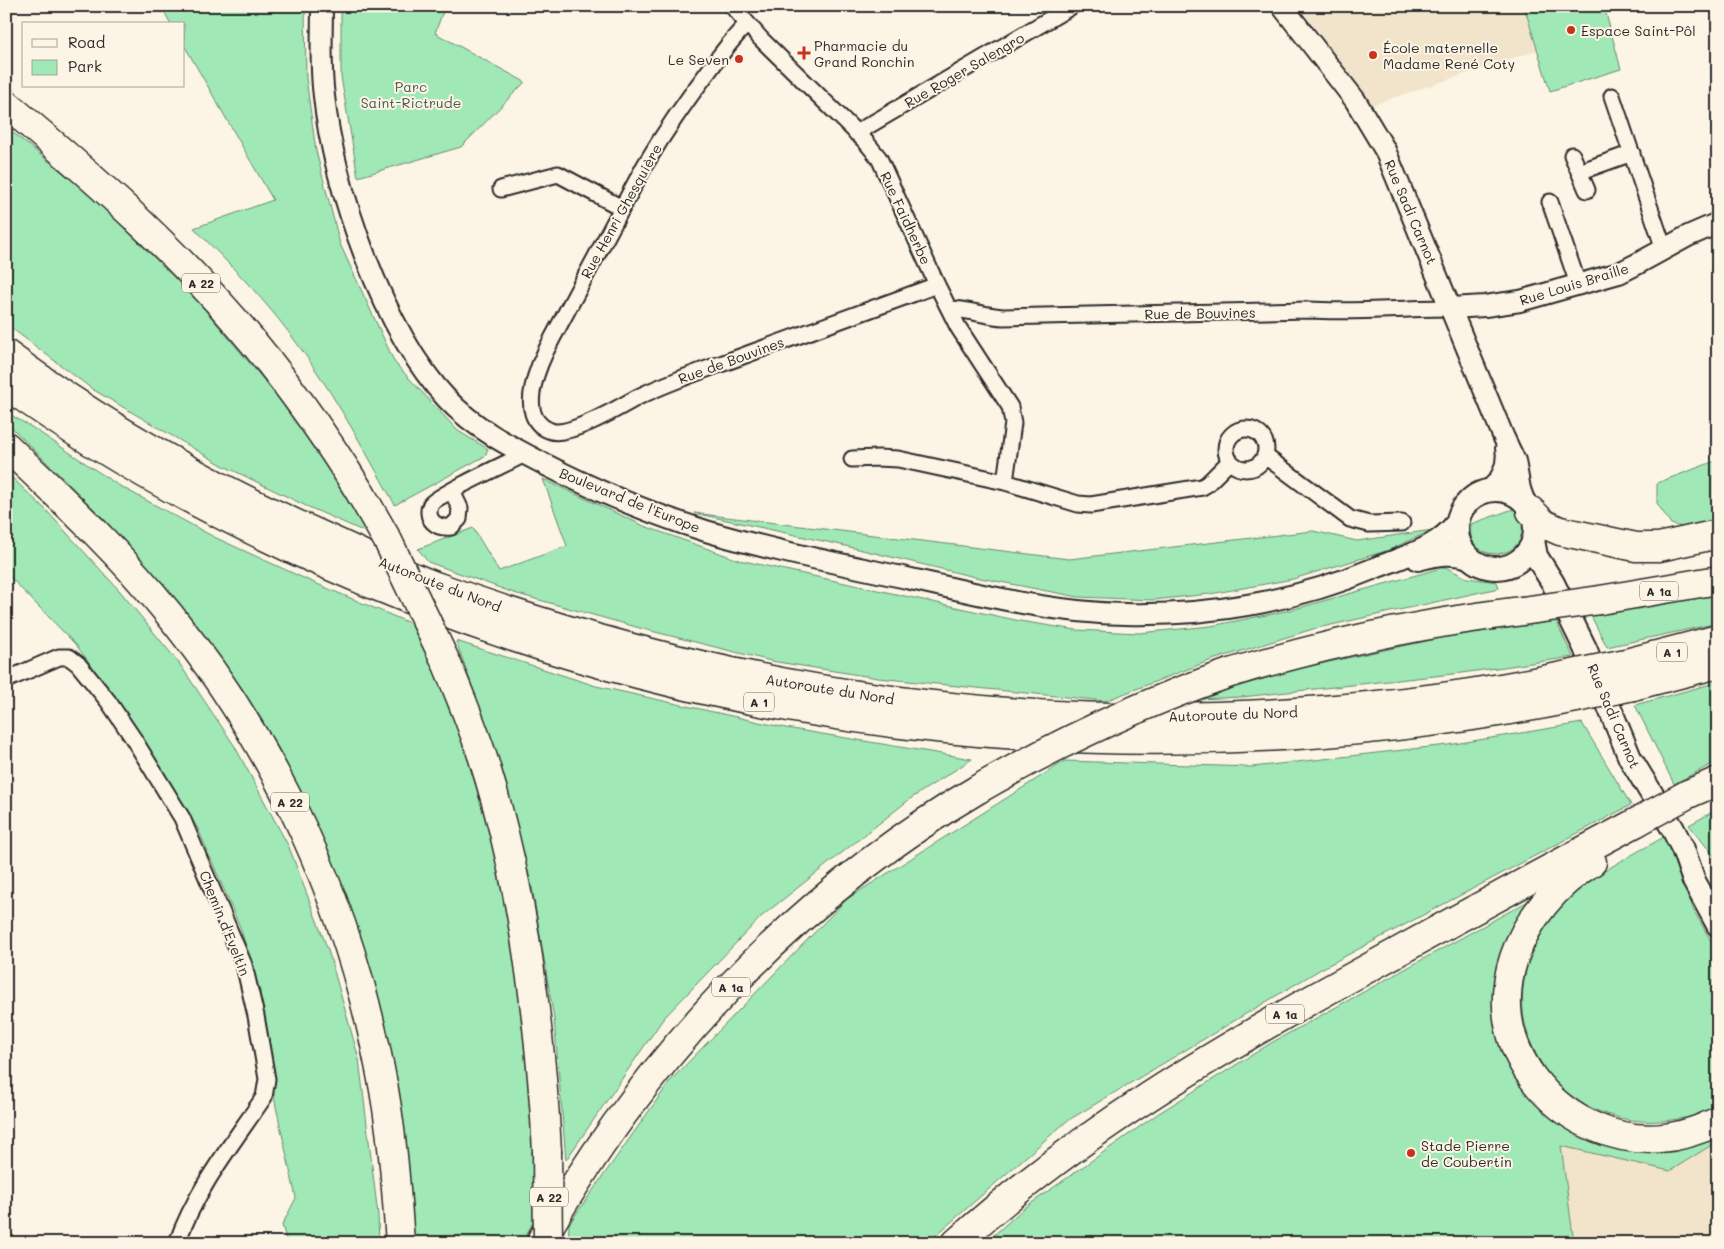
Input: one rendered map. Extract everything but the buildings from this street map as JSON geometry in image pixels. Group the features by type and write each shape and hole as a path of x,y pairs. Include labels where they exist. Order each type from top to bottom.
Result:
{"highway":[{"name":"A 22","path":"6,104 130,212 200,283 267,358 324,436 361,494 395,556 446,662 482,755 500,820 518,901 531,978 538,1036 547,1151 548,1243"},
{"name":"Autoroute du Nord","path":"6,354 81,406 170,461 285,519 403,573 439,587 584,635 644,652 739,674 868,697 949,707 1054,715 1130,717 1242,715 1356,708 1454,696 1532,683 1572,687"},
{"name":"Autoroute du Nord","path":"6,385 56,420 162,484 274,541 434,610 580,658 656,679 743,699 840,716 964,732 1054,738 1134,741 1258,738 1363,730 1463,718 1572,687 1629,675 1718,664"},
{"name":"A 22","path":"6,446 84,520 140,579 174,620 234,704 261,748 290,802 314,853 347,940 373,1035 381,1071 393,1153 400,1243"},
{"path":"1528,507 1544,524 1560,531 1636,547 1659,547 1718,534"},
{"name":"A 1a","path":"540,1243 583,1172 635,1097 701,1019 750,967 788,930 848,879 911,831 980,788 1035,757 1115,718 1170,695 1230,673 1290,655 1456,620 1600,600 1718,580"},
{"name":"Autoroute du Nord","path":"1629,675 1718,639"},
{"name":"A 1a","path":"956,1243 1009,1198 1083,1141 1204,1061 1300,1005 1640,827 1691,799 1718,781"},
{"path":"1691,799 1718,791"},
{"path":"1640,827 1574,874 1552,894 1531,920 1517,949 1508,982 1508,1012 1512,1035 1524,1064 1543,1090 1565,1110 1592,1127 1611,1134 1632,1138 1658,1139 1684,1135 1718,1121"}],"main road":[{"path":"1498,490 1518,496 1528,507 1535,528 1533,540 1530,548 1516,563 1504,567 1484,566 1470,558 1464,551 1458,538 1458,520 1461,511 1471,499 1488,491 1498,490"},
{"name":"Rue Sadi Carnot","path":"1533,540 1536,556 1553,583 1585,648 1630,758 1673,829 1683,848 1694,881 1718,925"},
{"name":"Rue Sadi Carnot","path":"1504,567 1534,578 1546,586 1560,600"},
{"name":"Rue Sadi Carnot","path":"1673,829 1689,847 1718,895"}],"street":[{"name":"Boulevard de l'Europe","path":"322,6 322,75 328,123 349,208 362,247 380,289 414,356 439,391 474,423 525,454 608,494 657,514 704,530 778,550 1055,609 1090,613 1170,614 1206,610 1277,599 1363,574 1441,555 1454,554 1470,558"},
{"name":"Rue Faidherbe","path":"732,6 747,24 872,149 881,163 949,309 1010,407 1013,423 1005,482"},
{"name":"Rue Roger Salengro","path":"856,133 1072,6"},
{"name":"Rue Sadi Carnot","path":"1282,6 1350,92 1375,131 1395,173 1515,461 1520,489 1528,507"},
{"name":"Rue Henri Ghesquière","path":"534,415 531,393 542,360 645,165 687,100 727,46 747,24"},
{"path":"1612,96 1664,249"},
{"path":"1579,172 1632,153"},
{"path":"1572,155 1587,190"},
{"path":"501,189 558,174 622,208"},
{"path":"1550,202 1578,284"},
{"name":"Rue Louis Braille","path":"1451,308 1520,301 1618,273 1688,236 1718,223"},
{"name":"Rue de Bouvines","path":"534,415 548,430 553,432 568,430 586,424 666,384 937,285"},
{"name":"Rue de Bouvines","path":"949,309 963,309 990,316 1003,317 1308,310 1346,312 1376,309 1451,308"},
{"path":"1242,429 1250,429 1262,436 1266,443 1265,456 1260,464 1252,469 1237,468 1230,462 1226,449 1228,440 1234,433 1242,429"},
{"name":"Rue Sadi Carnot","path":"1488,491 1499,480 1505,469 1507,454 1504,438"},
{"path":"452,491 525,454"},
{"path":"1265,456 1356,522 1369,524 1402,523"},
{"path":"852,459 898,458 1005,482 1078,504 1091,505 1202,487 1208,484 1230,462"},
{"name":"Boulevard de l'Europe","path":"1363,574 1436,543 1458,520"},
{"name":"Chemin d'Eveltin","path":"6,680 59,657 69,656 78,664 108,701 134,738 182,818 244,965 256,1016 267,1079 264,1097 211,1174 184,1224 177,1243"}],"shaded area":[{"path":"1298,6 1524,6 1538,50 1372,105"},
{"path":"1718,1141 1718,1243 1574,1243 1561,1146 1670,1171"}],"green space":[{"path":"161,6 305,6 306,78 316,151 340,244 395,363 458,431 488,449 485,456 395,505 322,379 305,355 261,299 194,228 273,200 185,47 185,22 170,22"},
{"name":"Parc Saint-Rictrude","path":"341,6 445,6 435,33 525,82 461,147 358,177 341,77"},
{"name":"Espace Saint-Pôl","path":"1524,6 1604,6 1621,69 1550,91"},
{"path":"6,127 93,197 196,299 279,398 329,468 372,535 304,505 222,465 92,389 6,324"},
{"path":"6,412 118,485 214,537 310,581 419,627 457,720 493,846 509,922 521,998 534,1114 538,1213 522,1243 408,1243 382,1022 189,619 105,520 6,422"},
{"path":"1718,460 1718,522 1688,529 1671,524 1657,503 1657,483"},
{"path":"6,472 45,509 119,590 179,663 234,745 289,847 328,950 359,1059 378,1215 379,1243 287,1243 282,1225 296,1198 275,1102 260,992 240,927 198,829 121,705 76,645 6,573"},
{"path":"543,479 644,526 739,560 1020,621 1076,630 1139,633 1211,626 1291,610 1445,567 1467,578 1497,582 1499,588 1313,629 1209,661 1105,701 878,678 771,661 647,630 514,593 428,562 418,549 473,528 499,571 567,546"},
{"path":"1516,508 1522,524 1522,536 1516,546 1507,552 1496,554 1485,552 1476,546 1471,536 1471,524"},
{"path":"694,513 1069,559 1313,531 1357,541 1432,530 1389,550 1293,579 1210,594 1153,600 1078,597 975,577"},
{"path":"1718,592 1718,623 1607,647 1591,616"},
{"path":"1556,621 1573,657 1462,673 1242,697 1198,699 1291,670 1445,637"},
{"path":"456,641 596,686 786,728 972,759 910,799 762,916 663,1019 566,1160 554,1019 532,887 502,770"},
{"path":"1718,682 1718,761 1674,784 1635,705"},
{"path":"1582,723 1631,805 1321,969 1067,1121 927,1243 568,1243 569,1224 671,1080 847,899 1065,761 1252,767 1448,745"},
{"path":"1718,809 1718,861 1689,825"},
{"path":"1664,837 1694,911 1718,953 1718,1106 1701,1114 1671,1120 1632,1120 1598,1111 1568,1093 1545,1069 1529,1039 1523,1006 1526,970 1541,934 1565,902 1595,877"},
{"path":"1541,894 1499,1012 1571,1124 1718,1128 1718,1141 1670,1171 1561,1146 1574,1243 985,1243 1023,1209 1159,1113 1271,1043"}],"place":[{"name":"Espace Saint-Pôl","path":"1571,30"},
{"name":"Pharmacie du Grand Ronchin","path":"804,53"},
{"name":"École maternelle Madame René Coty","path":"1373,55"},
{"name":"Le Seven","path":"739,59"},
{"name":"Stade Pierre de Coubertin","path":"1411,1153"}]}
